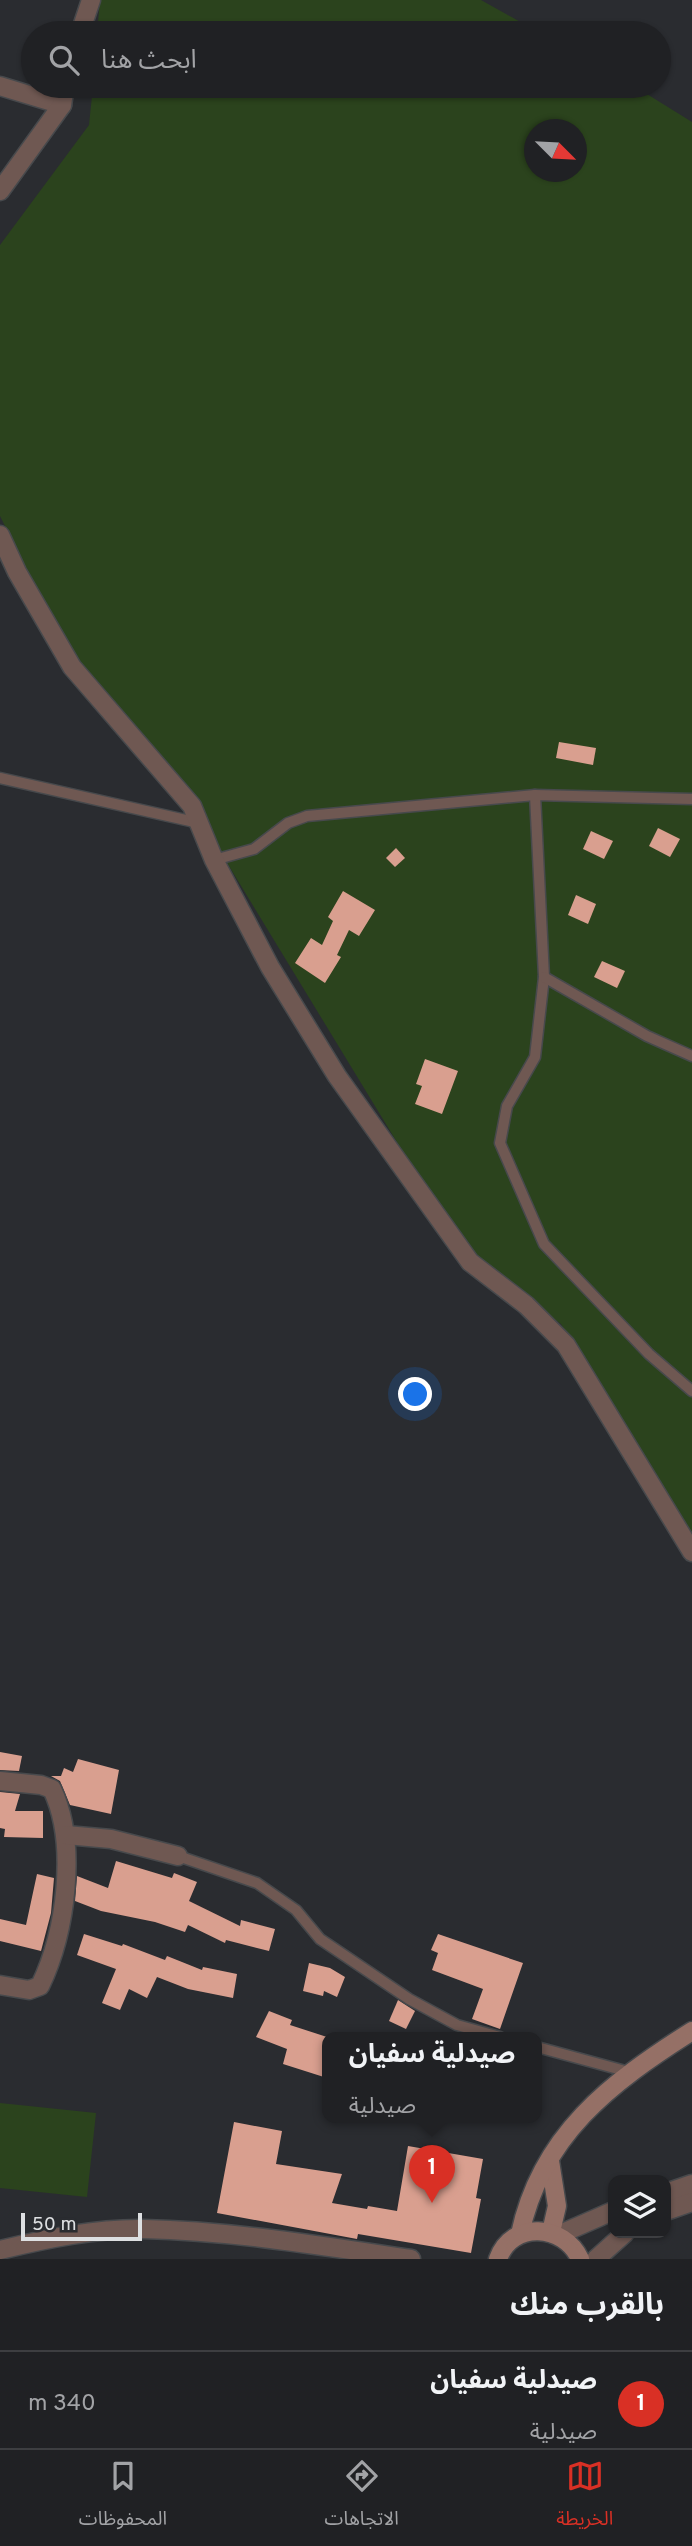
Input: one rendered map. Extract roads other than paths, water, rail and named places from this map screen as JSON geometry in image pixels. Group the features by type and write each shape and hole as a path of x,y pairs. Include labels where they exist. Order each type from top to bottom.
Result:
{"main road":[{"path":"520,2234 526,2205 566,2131 629,2072 692,2031"},
{"path":"550,2161 557,2206 555,2233"},
{"path":"498,2259 509,2242 520,2234 535,2230 555,2233 571,2244 580,2259"}],"street":[{"path":"84,21 91,0"},
{"path":"0,86 21,92"},
{"path":"39,98 62,105"},
{"path":"0,191 62,105 63,98"},
{"path":"0,535 17,572 72,667 109,714 182,792 270,967 337,1076 470,1262 526,1305 566,1345 692,1552"},
{"path":"0,1781 41,1785 52,1789 66,1835 61,1920 45,1976 35,1989 0,1985"},
{"path":"66,1835 111,1839 177,1856"},
{"path":"671,2191 692,2184"},
{"path":"671,2209 692,2202"},
{"path":"555,2233 608,2213"},
{"path":"0,2250 64,2237 142,2229 247,2237 411,2259"},
{"path":"596,2259 619,2238"}],"lane":[{"path":"0,778 199,824"},
{"path":"535,795 544,977 535,1057 507,1106 500,1143 544,1244 649,1354 692,1391"},
{"path":"214,860 254,849 288,823 307,816 535,795 692,799"},
{"path":"544,977 647,1036 692,1056"},
{"path":"177,1856 257,1883 296,1910 320,1939 409,1999 457,2025 482,2032"},
{"path":"542,2048 629,2072"}],"place":[{"name":"صيدلية سفيان","path":"432,2203"}]}
